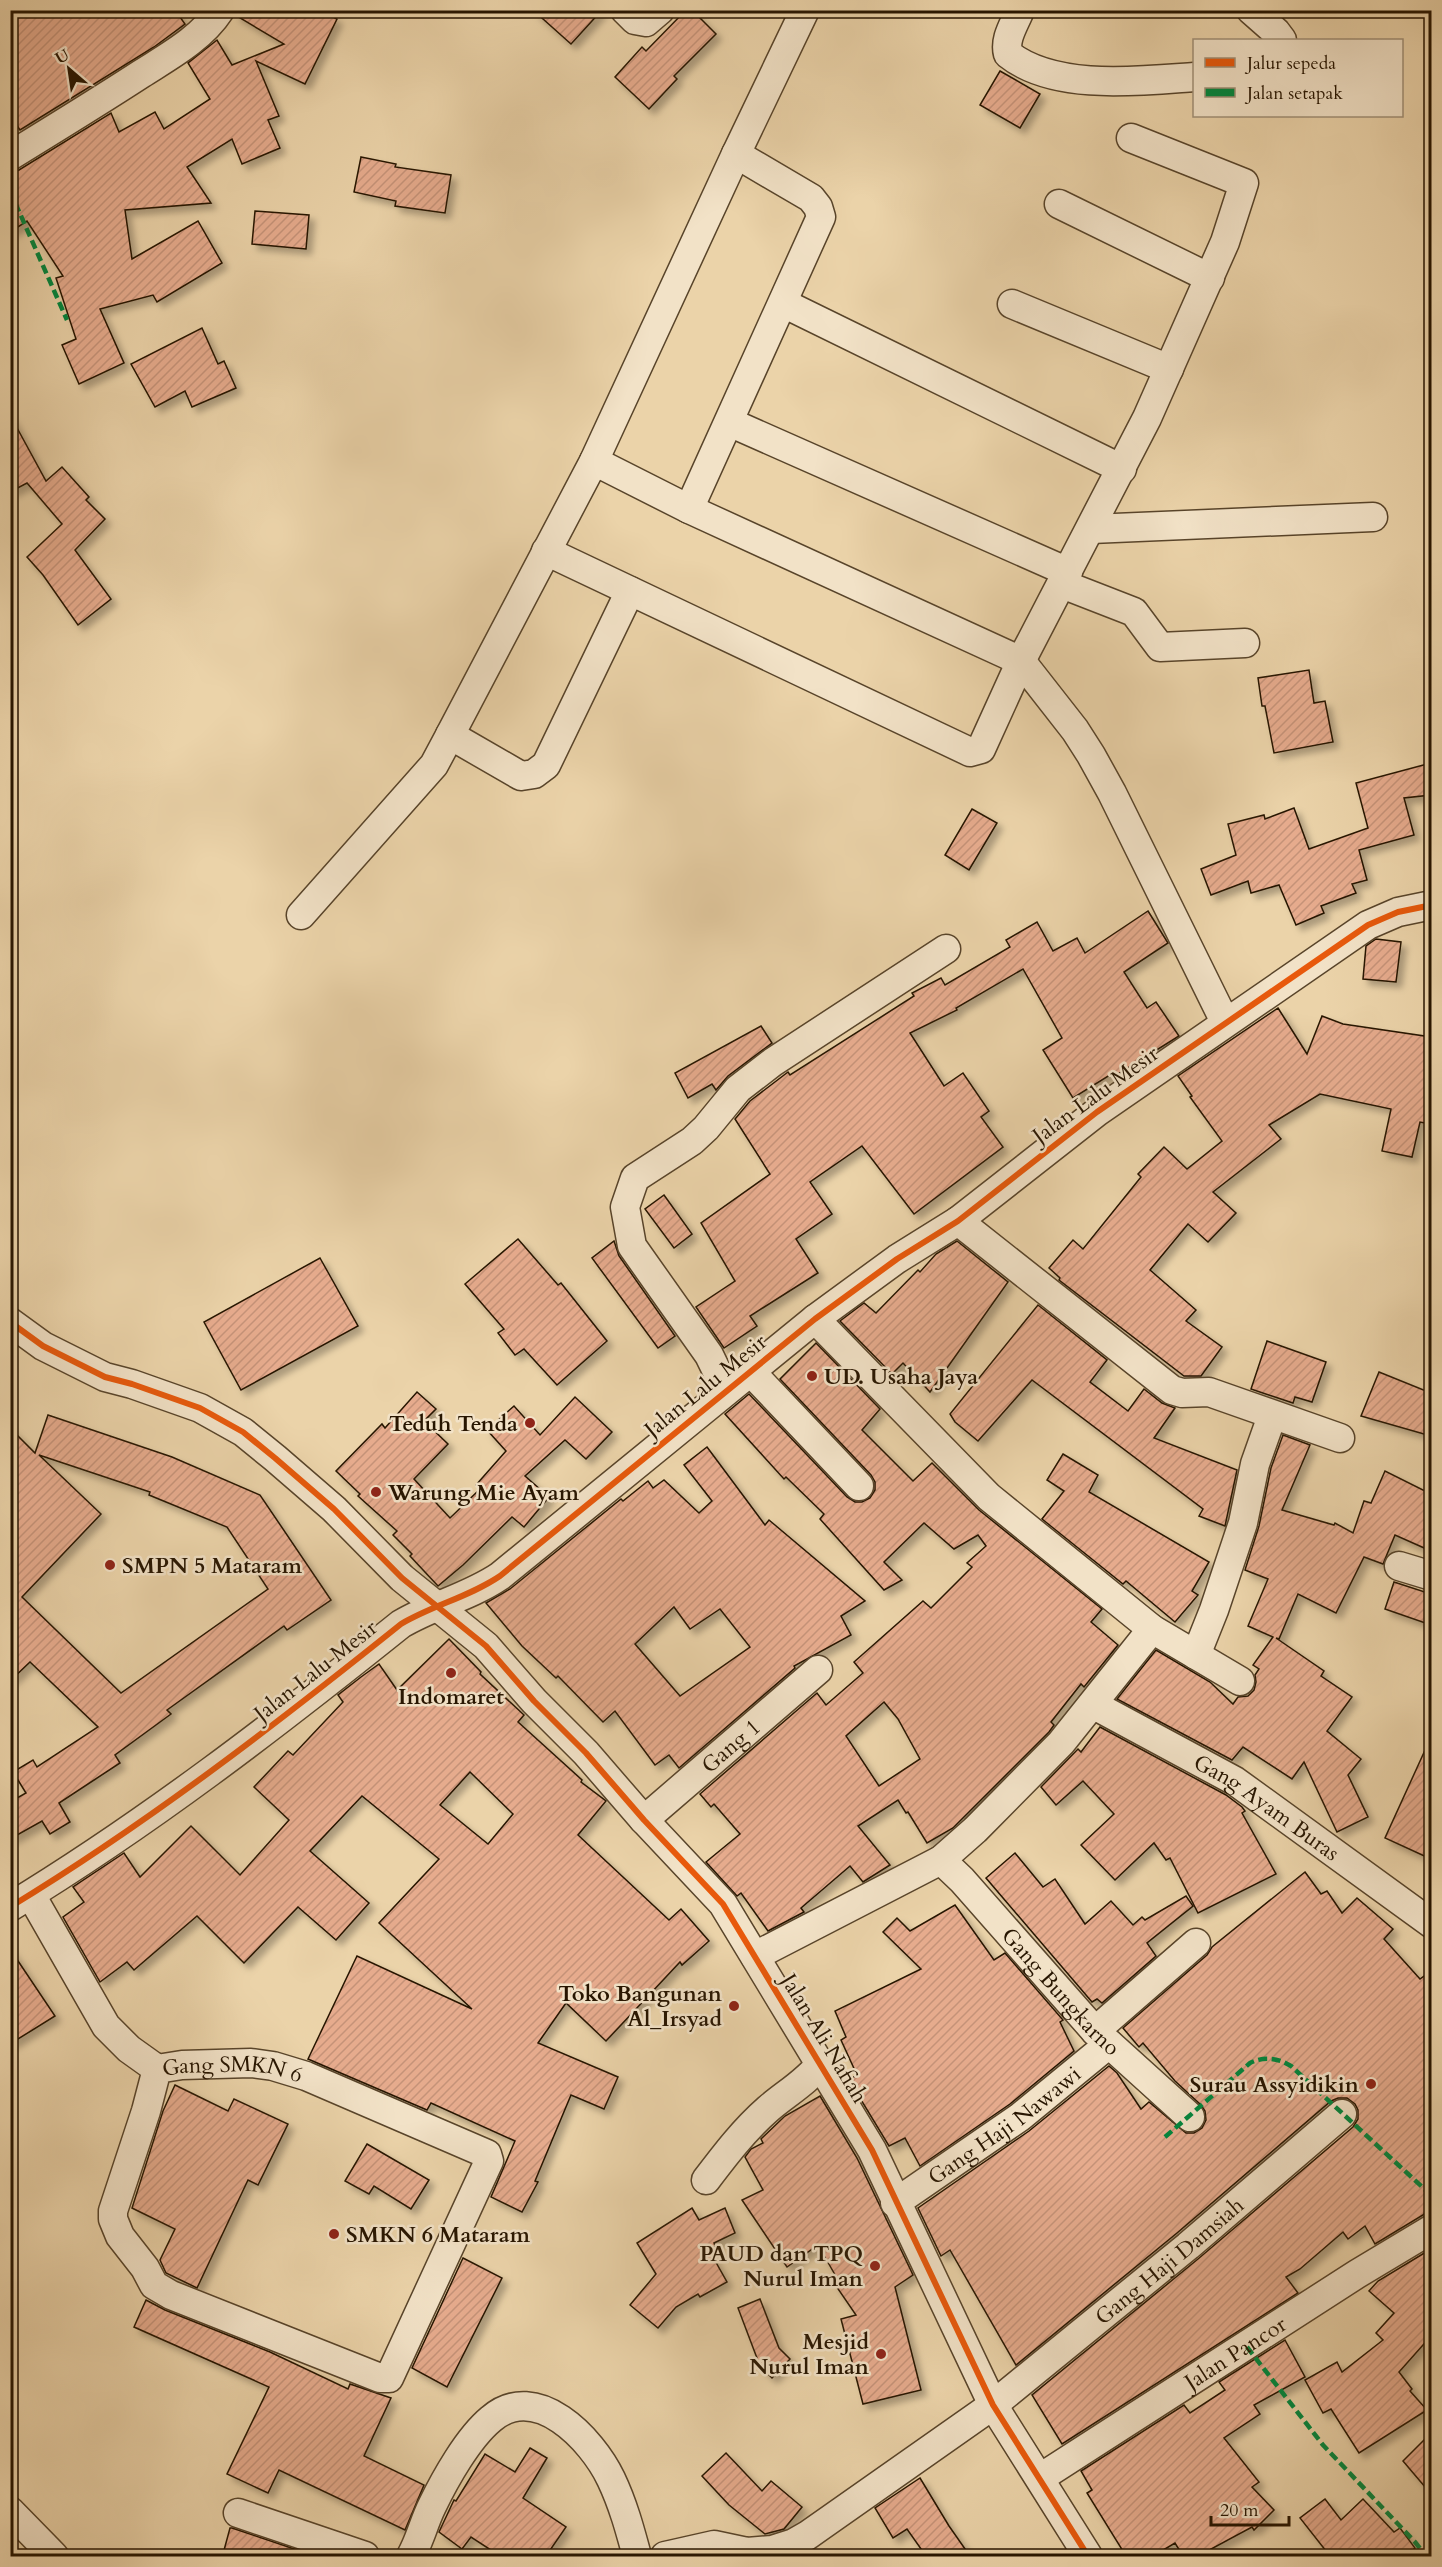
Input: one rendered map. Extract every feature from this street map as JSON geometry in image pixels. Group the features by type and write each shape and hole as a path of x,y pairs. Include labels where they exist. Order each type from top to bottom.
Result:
{"street":[{"path":"625,10 635,20 646,22 660,10"},
{"path":"302,915 434,765 594,461 805,10"},
{"path":"1020,10 1007,38 1006,47 1008,54 1028,67 1093,81 1193,77"},
{"path":"1251,10 1281,39"},
{"path":"10,156 96,104 191,41 212,14"},
{"path":"546,551 974,752 981,749 1021,661 1122,469 1169,369 1225,242 1244,183 1131,138"},
{"path":"689,509 821,217 818,207 811,198 736,154"},
{"path":"1059,204 1209,278"},
{"path":"783,303 1122,469"},
{"path":"1012,304 1169,369"},
{"path":"729,422 1134,612 1160,647 1245,643"},
{"path":"594,461 689,509 1021,661 1075,730 1091,755 1225,1022"},
{"path":"1091,529 1373,517"},
{"path":"450,735 521,776 534,774 546,765 630,591"},
{"name":"Jalan Lalu Mesir","path":"21,1901 129,1832 198,1783 266,1733 401,1624 467,1595 500,1576 815,1319 897,1259 958,1221 1097,1112 1368,925 1398,912 1431,905"},
{"path":"726,1390 709,1355 632,1246 625,1207 635,1178 692,1141 706,1128 738,1089 773,1062 946,950"},
{"path":"958,1221 1168,1388 1182,1393 1209,1392 1340,1438"},
{"path":"815,1319 902,1410 950,1455 975,1484 1152,1629 1240,1681"},
{"name":"Jalan Ali Nafiah","path":"10,1322 43,1346 105,1377 200,1408 243,1432 334,1509 402,1578 486,1646 723,1905 872,2150 895,2203 993,2405 1088,2556"},
{"path":"750,1371 859,1486"},
{"path":"1196,1654 1214,1610 1243,1523 1255,1464 1272,1416"},
{"path":"1399,1566 1431,1576"},
{"path":"755,1956 941,1860 1019,1787 1094,1705 1152,1629"},
{"name":"Gang 1","path":"644,1820 818,1670"},
{"name":"Gang Ayam Buras","path":"1094,1705 1235,1781 1431,1924"},
{"name":"Gang Bungkarno","path":"941,1860 962,1880 1102,2038 1190,2117"},
{"name":"Gang SMKN 6","path":"21,1901 106,2026 129,2049 157,2069 182,2065 251,2063 273,2066 306,2076 487,2154 489,2161 392,2376 380,2378 171,2295 154,2284 145,2268 120,2236 113,2219 113,2211 146,2111 157,2069"},
{"name":"Gang Haji Nawawi","path":"895,2203 1020,2117 1196,1943"},
{"path":"706,2180 744,2132 781,2098 814,2073 821,2063"},
{"name":"Gang Haji Damsiah","path":"665,2556 714,2545 747,2552 772,2550 795,2543 993,2405 1188,2246 1342,2114"},
{"name":"Jalan Pancor","path":"1040,2478 1431,2229"},
{"path":"411,2556 433,2505 468,2445 490,2420 504,2410 531,2405 546,2410 560,2420 596,2453 625,2510 637,2556"},
{"path":"10,2511 54,2556"},
{"path":"238,2513 365,2556"}],"building":[{"path":"10,10 175,10 185,24 154,47 20,130 10,115"},
{"path":"236,10 318,10 337,19 305,84 256,61 279,116 268,120 280,148 242,164 232,139 187,167 211,203 125,210 132,259 198,221 222,263 157,302 153,295 100,309 124,363 79,384 62,345 76,339 56,278 63,276 27,221 10,232 10,172 19,170 111,113 119,132 155,112 164,129 210,99 188,63 217,40 232,65 284,44 235,15"},
{"path":"533,10 602,10 571,44"},
{"path":"686,10 692,10 716,34 674,76 677,79 649,109 615,77 642,47 646,51"},
{"path":"1000,71 1040,94 1020,128 980,105"},
{"path":"361,157 396,164 395,167 451,175 445,213 395,206 396,201 354,192"},
{"path":"255,211 309,215 306,249 252,244"},
{"path":"202,328 218,364 224,361 236,388 192,407 185,391 155,407 131,364"},
{"path":"10,415 46,481 62,467 89,497 86,500 105,519 75,550 111,599 78,625 43,575 27,557 62,524 27,483 10,492"},
{"path":"1309,670 1314,703 1325,701 1333,742 1274,753 1265,706 1262,706 1258,678"},
{"path":"1431,763 1431,795 1404,798 1414,835 1359,850 1367,880 1352,884 1356,893 1321,906 1324,913 1296,925 1279,885 1251,893 1248,881 1211,895 1201,869 1236,855 1228,824 1264,815 1265,819 1294,808 1309,849 1368,828 1356,783"},
{"path":"972,809 997,823 969,870 945,855"},
{"path":"1148,911 1168,943 1124,972 1147,1008 1156,1002 1179,1036 1115,1076 1113,1073 1073,1098 1043,1050 1062,1038 1023,969 956,1008 957,1010 910,1033 944,1086 963,1073 989,1111 981,1117 1003,1147 914,1214 862,1146 810,1182 832,1214 796,1239 818,1273 750,1316 757,1326 724,1348 696,1307 735,1281 701,1223 770,1174 735,1119 750,1101 788,1072 790,1075 914,996 912,993 941,978 945,985 1010,947 1006,940 1037,922 1053,951 1077,938 1085,953"},
{"path":"1376,939 1401,942 1396,982 1363,979 1366,946"},
{"path":"1278,1008 1307,1054 1322,1016 1343,1024 1431,1037 1431,1124 1420,1122 1412,1157 1382,1151 1391,1109 1320,1094 1269,1125 1281,1139 1213,1192 1236,1213 1208,1242 1188,1224 1150,1270 1196,1310 1186,1321 1222,1347 1201,1376 1184,1376 1059,1280 1060,1278 1049,1268 1073,1240 1083,1249 1141,1177 1138,1174 1164,1147 1187,1169 1222,1141 1190,1097 1192,1096 1178,1076"},
{"path":"761,1026 772,1043 728,1076 716,1090 712,1084 688,1098 675,1073"},
{"path":"664,1195 692,1234 674,1248 645,1209"},
{"path":"518,1239 558,1285 561,1283 607,1341 557,1385 524,1349 515,1355 498,1333 504,1329 465,1284"},
{"path":"614,1241 619,1256 675,1336 658,1348 592,1258"},
{"path":"957,1241 1008,1282 930,1392 903,1363 892,1374 840,1321 864,1303 876,1313 936,1254"},
{"path":"320,1258 358,1326 241,1390 204,1322"},
{"path":"1038,1305 1107,1360 1090,1382 1128,1411 1144,1389 1162,1403 1175,1408 1154,1438 1237,1470 1225,1526 1199,1516 1203,1509 1032,1380 978,1441 955,1422 950,1414"},
{"path":"1267,1341 1326,1362 1312,1402 1295,1397 1293,1403 1251,1389"},
{"path":"816,1343 880,1409 862,1430 913,1481 932,1463 979,1510 1102,1609 1091,1622 1118,1645 1084,1687 1081,1684 1051,1722 1054,1725 1049,1732 953,1828 927,1843 898,1800 858,1826 890,1865 863,1882 850,1866 801,1908 804,1912 768,1931 741,1893 737,1896 706,1862 740,1834 714,1804 711,1807 700,1794 817,1693 826,1705 863,1673 854,1662 923,1601 931,1608 972,1567 967,1563 986,1546 978,1535 954,1549 924,1523 884,1562 902,1580 884,1590 820,1519 824,1514 786,1477 784,1479 725,1414 749,1394 847,1497 855,1502 862,1502 870,1498 875,1490 875,1482 871,1475 780,1379","holes":["884,1702 898,1719 920,1759 879,1786 846,1736"]},
{"path":"1379,1372 1431,1393 1431,1436 1361,1416"},
{"path":"417,1392 436,1409 424,1421 448,1444 414,1479 450,1518 480,1489 476,1485 506,1451 487,1430 514,1406 540,1435 575,1397 612,1432 586,1459 565,1440 525,1476 549,1497 524,1527 512,1517 438,1586 393,1535 397,1531 358,1496 360,1494 336,1471 382,1424 385,1428"},
{"path":"48,1415 172,1457 260,1495 331,1600 287,1630 284,1626 167,1710 171,1714 115,1755 120,1763 59,1803 70,1822 50,1834 42,1821 10,1839 10,1802 26,1793 13,1772 33,1760 37,1767 98,1727 30,1662 10,1681 10,1428 35,1453","holes":["39,1455 150,1492 149,1495 227,1527 268,1589 121,1693 22,1597 101,1514"]},
{"path":"1283,1435 1310,1445 1282,1510 1334,1525 1335,1523 1353,1533 1364,1501 1371,1503 1385,1471 1431,1494 1431,1551 1395,1535 1383,1564 1364,1557 1336,1613 1298,1594 1279,1639 1276,1638 1324,1671 1321,1676 1352,1697 1327,1731 1361,1759 1348,1775 1368,1817 1337,1832 1304,1762 1292,1779 1243,1747 1232,1760 1117,1699 1156,1650 1210,1682 1233,1704 1238,1697 1248,1696 1254,1690 1255,1675 1259,1669 1253,1665 1273,1637 1248,1626 1268,1579 1245,1570 1259,1526 1271,1468"},
{"path":"707,1447 765,1525 769,1520 865,1601 841,1616 851,1635 794,1666 795,1668 679,1768 669,1755 655,1765 615,1711 603,1722 558,1676 556,1678 522,1646 486,1603 510,1589 621,1499 623,1501 648,1481 653,1488 664,1480 699,1513 712,1501 684,1465","holes":["674,1607 690,1629 720,1609 750,1647 680,1696 635,1644"]},
{"path":"1063,1454 1098,1475 1089,1492 1209,1562 1192,1591 1198,1595 1175,1622 1126,1581 1123,1584 1042,1519 1064,1491 1047,1480"},
{"path":"1394,1582 1431,1594 1431,1625 1385,1609"},
{"path":"449,1639 481,1672 480,1674 524,1715 518,1722 582,1780 581,1782 606,1801 578,1835 669,1920 681,1909 709,1941 682,1965 680,1962 606,2041 566,2003 538,2043 618,2077 604,2109 571,2095 535,2181 538,2182 522,2212 491,2197 515,2141 431,2103 427,2110 308,2059 357,1956 472,2009 379,1923 439,1859 362,1796 310,1851 369,1903 336,1940 298,1907 244,1963 197,1916 134,1970 127,1962 100,1982 63,1917 84,1902 73,1887 124,1853 140,1877 191,1826 240,1875 289,1820 254,1787 288,1751 293,1755 343,1702 338,1695 379,1664 397,1690","holes":["470,1772 513,1814 488,1844 440,1805"]},
{"path":"1100,1727 1226,1795 1242,1807 1245,1811 1242,1813 1276,1874 1198,1913 1170,1858 1166,1860 1154,1843 1115,1880 1081,1845 1114,1814 1083,1781 1056,1805 1041,1787 1078,1749 1081,1752"},
{"path":"1431,1737 1431,1859 1385,1838"},
{"path":"1015,1853 1043,1887 1055,1879 1085,1924 1111,1901 1133,1925 1142,1917 1145,1920 1186,1896 1193,1906 1147,1943 1156,1956 1102,2003 1097,1999 1092,2002 986,1878"},
{"path":"1305,1872 1321,1894 1327,1891 1342,1913 1357,1898 1393,1929 1384,1939 1420,1979 1431,1971 1431,2207 1423,2215 1375,2244 1365,2226 1348,2239 1343,2232 1300,2269 1286,2277 1298,2293 1062,2444 1032,2395 1198,2259 1353,2127 1358,2119 1355,2104 1347,2098 1331,2101 1177,2233 1016,2365 950,2250 941,2256 918,2208 1029,2131 1109,2066 1117,2073 1141,2109 1149,2102 1186,2133 1194,2133 1202,2128 1206,2120 1205,2111 1201,2105 1175,2081 1143,2043 1139,2047 1123,2028 1207,1955 1212,1947"},
{"path":"955,1905 994,1960 1005,1953 1063,2020 1060,2022 1074,2051 1010,2104 920,2166 905,2138 889,2146 849,2080 857,2075 841,2040 846,2037 835,2011 921,1969 883,1932 897,1918 910,1931"},
{"path":"10,1949 55,2016 10,2044"},
{"path":"175,2085 228,2111 234,2099 288,2124 258,2185 248,2180 197,2288 166,2273 160,2260 175,2229 132,2208 163,2111"},
{"path":"820,2096 857,2158 913,2275 895,2287 921,2390 863,2404 841,2319 856,2315 834,2283 838,2280 818,2245 787,2267 742,2200 763,2190 745,2157 751,2149 763,2143 761,2139 785,2116"},
{"path":"367,2144 429,2180 411,2209 374,2186 369,2194 345,2181"},
{"path":"692,2208 699,2220 725,2208 735,2233 714,2243 715,2246 709,2250 727,2282 700,2297 698,2294 676,2307 658,2328 630,2305 656,2274 637,2243"},
{"path":"1426,2252 1431,2256 1431,2336 1399,2372 1412,2389 1410,2391 1427,2410 1359,2453 1331,2409 1323,2413 1305,2380 1337,2362 1342,2372 1383,2340 1376,2333 1394,2313 1369,2291 1378,2281"},
{"path":"463,2258 502,2278 447,2387 412,2368"},
{"path":"760,2299 779,2348 790,2359 772,2378 760,2366 738,2308"},
{"path":"146,2300 165,2310 270,2352 348,2389 350,2384 391,2398 364,2456 424,2485 405,2530 279,2470 268,2493 227,2474 269,2387 134,2327"},
{"path":"1285,2340 1305,2377 1254,2405 1260,2414 1224,2438 1259,2482 1252,2487 1274,2510 1254,2530 1252,2527 1211,2549 1215,2556 1183,2556 1175,2543 1153,2556 1126,2556 1087,2493 1092,2490 1081,2471 1184,2405 1190,2413 1225,2390 1219,2382"},
{"path":"1431,2433 1431,2494 1403,2461"},
{"path":"530,2448 547,2458 523,2498 566,2527 546,2556 500,2556 471,2537 462,2549 439,2532 454,2500 456,2501 485,2454 515,2472"},
{"path":"726,2453 762,2491 771,2481 802,2507 784,2529 765,2534 729,2505 702,2476"},
{"path":"920,2478 970,2556 926,2556 907,2529 893,2538 875,2508"},
{"path":"1325,2499 1341,2520 1363,2499 1394,2532 1400,2528 1415,2548 1405,2556 1330,2556 1300,2518"},
{"path":"230,2528 232,2528 315,2556 223,2554"}],"marked path":[{"path":"204,10 213,20"},
{"path":"10,191 67,320"},
{"path":"1165,2137 1250,2063 1260,2059 1281,2061 1291,2066 1432,2196"},
{"path":"1247,2347 1323,2445 1426,2556"}],"cycle path":[{"path":"10,1907 112,1842 210,1772 401,1624 476,1590 500,1576 815,1319 897,1259 958,1221 1097,1112 1368,925 1398,912 1432,905"},
{"path":"10,1322 43,1346 105,1377 200,1408 243,1432 275,1458 334,1509 402,1578 486,1646 534,1701 586,1753 644,1820 723,1904 872,2150 993,2405 1088,2556"}],"place":[{"name":"UD. Usaha Jaya","path":"812,1376"},
{"name":"Teduh Tenda","path":"530,1423"},
{"name":"Warung Mie Ayam","path":"376,1492"},
{"name":"SMPN 5 Mataram","path":"110,1565"},
{"name":"Indomaret","path":"451,1673"},
{"name":"Toko Bangunan Al_Irsyad","path":"734,2006"},
{"name":"Surau Assyidikin","path":"1371,2084"},
{"name":"SMKN 6 Mataram","path":"334,2234"},
{"name":"PAUD dan TPQ Nurul Iman","path":"875,2266"},
{"name":"Mesjid Nurul Iman","path":"881,2354"}]}
